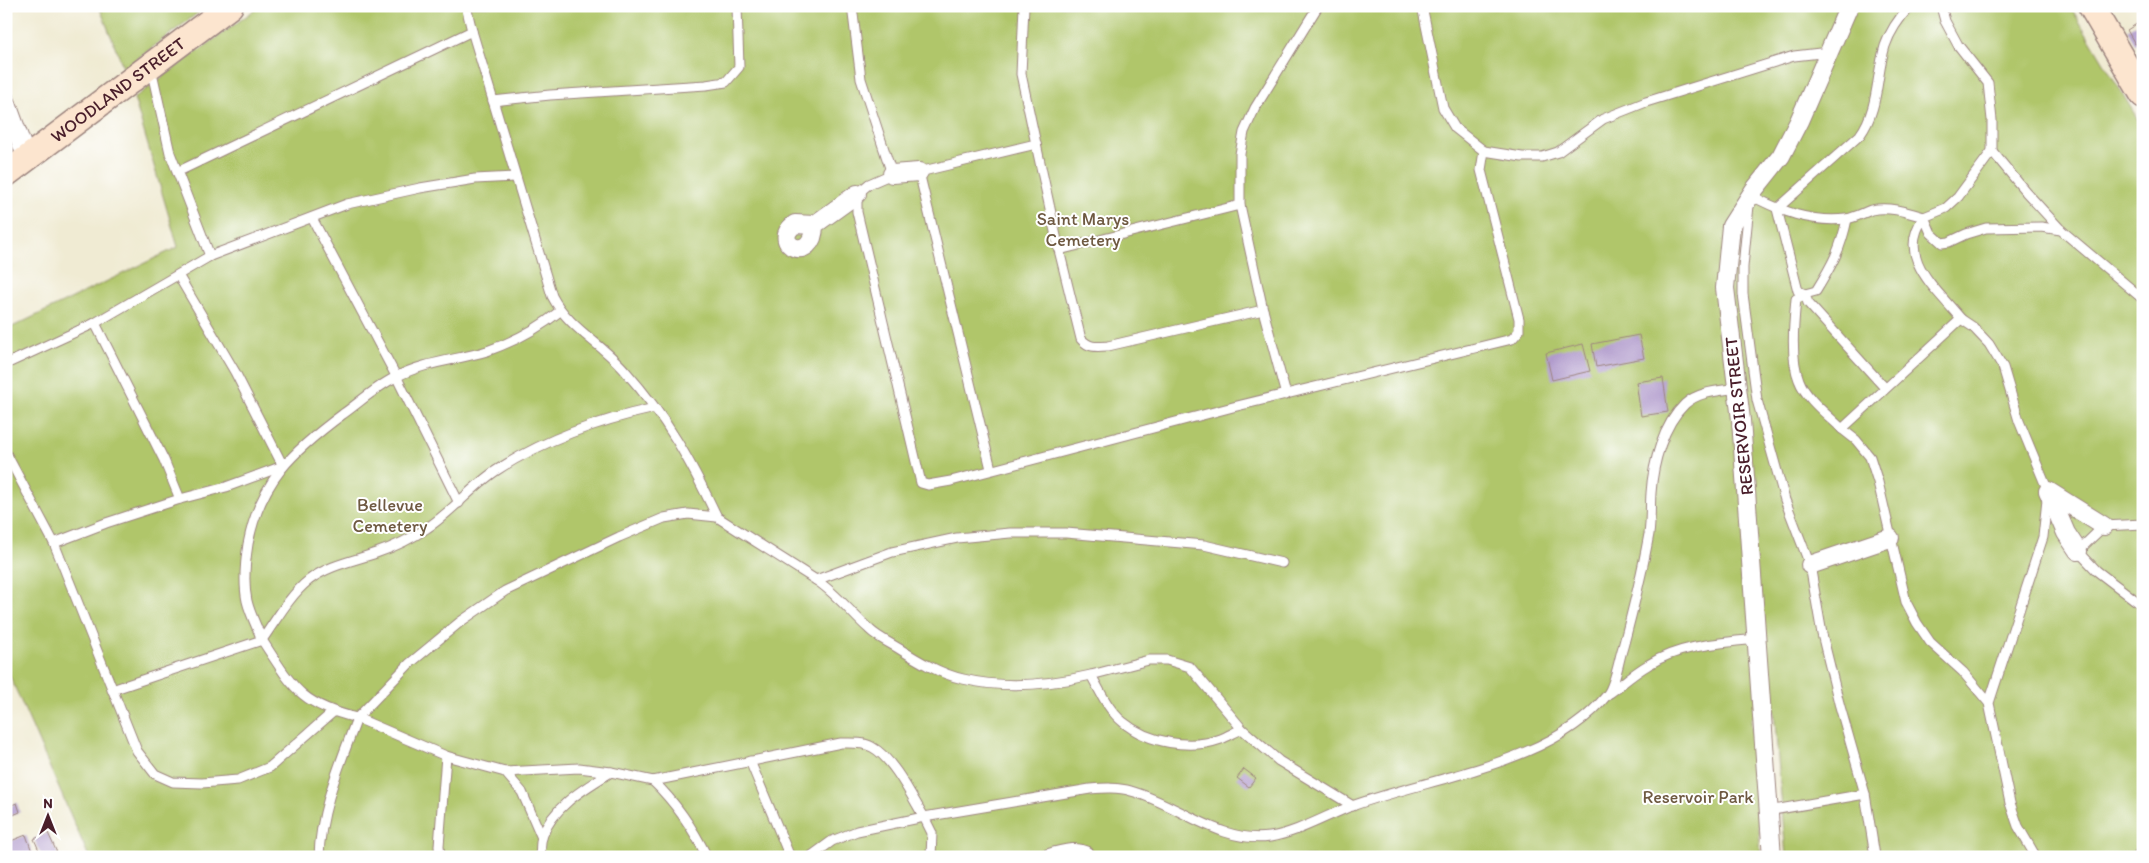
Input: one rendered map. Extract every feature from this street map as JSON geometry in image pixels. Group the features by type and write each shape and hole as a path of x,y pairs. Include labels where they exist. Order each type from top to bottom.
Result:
{"main road":[{"name":"WOODLAND STREET","path":"6,174 230,6"},
{"path":"2091,6 2143,95"}],"street":[{"name":"RESERVOIR STREET","path":"1772,857 1738,388 1725,288 1731,226 1750,196 1781,156 1799,121 1849,6"},
{"path":"6,101 27,159"},
{"path":"892,174 919,172"},
{"path":"814,225 856,194"},
{"path":"2048,490 2104,526"},
{"path":"2048,490 2066,533 2078,551"},
{"path":"1810,565 1890,538"}],"lane":[{"path":"466,6 515,177 552,296 560,311 626,370 673,431 695,470 717,516"},
{"path":"493,102 550,95 726,82 739,67 737,6"},
{"path":"852,6 861,79 892,174 870,184 856,194 858,212 868,263 921,483 928,485 951,481 991,469 1512,339 1519,331 1519,319 1481,170 1484,151"},
{"path":"1024,6 1022,74 1059,250 1081,338 1086,345 1095,347 1108,346 1263,310"},
{"path":"1286,396 1263,310 1240,205 1240,154 1244,132 1256,108 1318,6"},
{"path":"1422,6 1443,108 1455,128 1484,151 1522,157 1542,157 1558,152 1603,118 1646,102 1794,56 1829,52"},
{"path":"1777,209 1860,135 1867,125 1875,104 1886,45 1900,18 1910,6"},
{"path":"1942,6 1946,21 1958,44 1988,83 1992,120 1992,151 1958,197 1946,208 1924,217 1916,228 1913,239 1914,254 1920,269 1960,319 1973,327 1989,344 2003,367 2019,421 2048,490 2043,537 1989,703"},
{"path":"177,172 472,31"},
{"path":"151,66 168,147 210,256"},
{"path":"991,469 919,172 1036,144"},
{"path":"1992,151 2061,230 2143,299"},
{"path":"6,364 94,322 210,256 347,204 420,188 475,179 515,177"},
{"path":"1875,856 1866,794 1839,703 1822,634 1810,565 1785,500 1756,400 1743,294 1743,267 1750,196 1777,209 1824,220 1847,218 1873,210 1893,209 1924,217"},
{"path":"1059,250 1240,205"},
{"path":"1777,209 1798,291 1805,294 1808,303 1885,388"},
{"path":"1924,217 1931,233 1942,243 1986,228 2061,230"},
{"path":"312,218 396,376 459,503"},
{"path":"1847,218 1843,242 1816,291 1796,299 1796,367 1799,380 1806,392 1842,429 1856,440 1870,458 1878,482 1906,602 1930,642 1964,672 1989,703 2010,803 2018,826 2036,857"},
{"path":"178,275 235,372 283,466"},
{"path":"560,311 544,324 518,338 486,351 396,376 317,434 283,466 270,483 253,520 244,567 247,601 262,640 290,684 307,699 333,712 357,718 446,756 505,772 579,768 611,772 653,781 841,743 858,742 873,747 888,761 924,816 932,833 931,857"},
{"path":"1842,429 1960,319"},
{"path":"94,322 164,460 180,499"},
{"path":"1610,693 1637,595 1649,531 1651,492 1656,460 1671,422 1686,403 1692,399 1706,393 1738,388"},
{"path":"112,690 262,640 287,605 308,581 352,559 375,554 401,544 428,528 496,471 547,442 617,416 655,408"},
{"path":"6,454 54,543 137,752 155,774 172,782 202,783 238,780 270,767 333,712"},
{"path":"54,543 180,499 226,487 283,466"},
{"path":"319,857 321,829 336,776 357,718 409,664 460,622 505,591 619,537 664,518 688,514 717,516 816,580 850,608 870,630 919,661 961,679 995,684 1033,684 1091,675 1149,660 1167,660 1190,667 1242,729 1280,761 1353,806"},
{"path":"2143,524 2104,526 2078,551 2097,571 2143,606"},
{"path":"816,580 892,552 957,538 1010,533 1066,533 1204,545 1282,563"},
{"path":"810,857 832,841 857,831 924,816 1090,789 1110,788 1131,791 1224,832 1250,838 1272,837 1353,806 1510,758 1562,735 1610,693 1649,664 1684,650 1712,643 1756,639"},
{"path":"1091,675 1107,704 1122,722 1139,733 1171,743 1191,743 1220,739 1242,729"},
{"path":"440,857 439,846 446,756"},
{"path":"750,761 790,857"},
{"path":"505,772 522,792 542,838"},
{"path":"540,857 542,838 552,819 571,797 611,772"},
{"path":"653,781 672,799 694,830 707,857"},
{"path":"1768,811 1866,794"},
{"path":"1037,857 1063,850 1082,849 1090,852 1093,857"},
{"path":"2136,857 2143,850"}],"green space":[{"path":"99,6 207,6 124,69"},
{"name":"Bellevue Cemetery","path":"260,6 2070,6 2143,128 2143,857 1786,857 1774,710 1751,718 1761,857 89,857 6,667 6,330 178,247 134,98"}],"building":[{"path":"2143,20 2143,40 2135,44 2127,30"},
{"path":"1639,335 1644,358 1596,367 1592,344"},
{"path":"1583,344 1590,371 1552,380 1546,353"},
{"path":"1663,378 1668,412 1641,416 1636,382"},
{"path":"1244,769 1256,778 1249,787 1237,778"},
{"path":"17,803 20,812 6,818 6,807"},
{"path":"48,833 59,857 42,857 34,839"},
{"path":"26,835 34,857 12,857 11,853 7,854 6,843"}],"park label":[{"name":"Saint Marys Cemetery","path":"1083,229"},
{"name":"Reservoir Park","path":"1698,797"}]}
